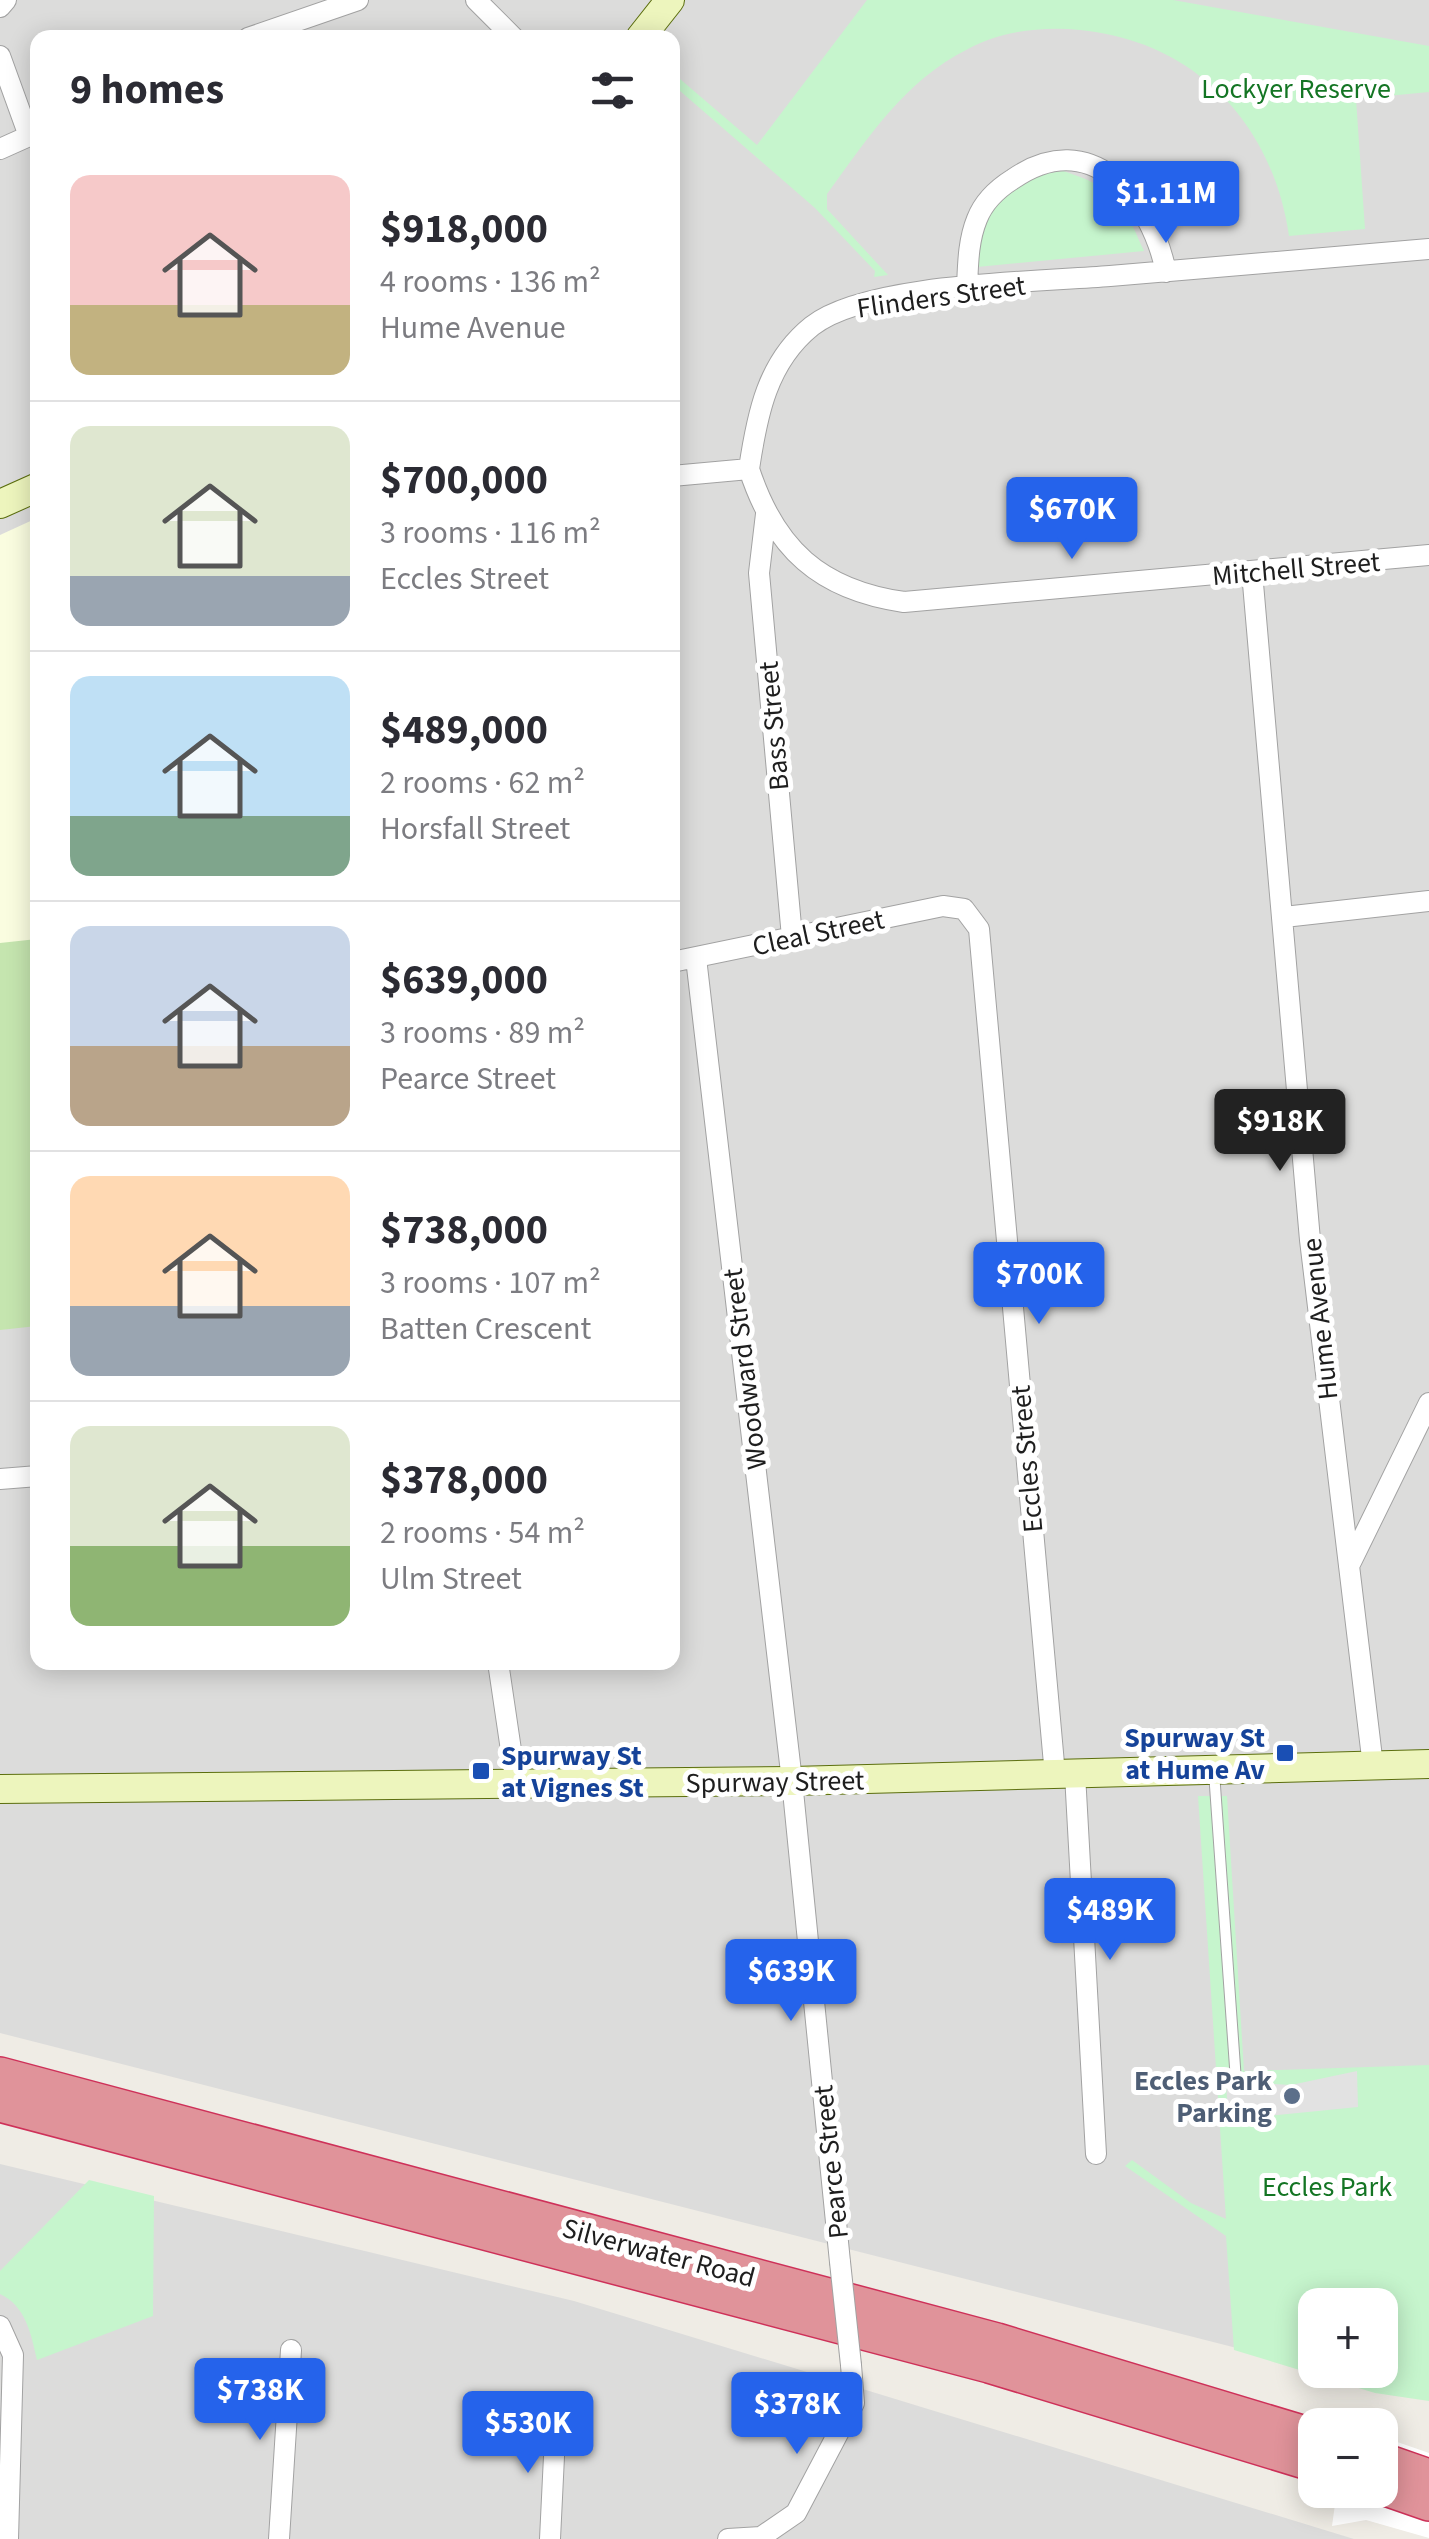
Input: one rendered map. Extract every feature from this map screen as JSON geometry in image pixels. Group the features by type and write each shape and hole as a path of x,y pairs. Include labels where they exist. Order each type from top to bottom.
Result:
{"highway":[{"name":"Silverwater Road","path":"0,2075 996,2340 1298,2433"},
{"name":"Silverwater Road","path":"0,2104 989,2366 1298,2459"},
{"path":"1398,2466 1429,2476"},
{"path":"1398,2492 1429,2503"}],"street":[{"path":"0,8 6,0"},
{"path":"271,30 358,0"},
{"path":"476,0 506,30"},
{"path":"646,30 670,0"},
{"path":"0,56 30,127"},
{"path":"0,149 30,135"},
{"path":"967,288 971,238 982,208 1000,187 1026,170 1059,161 1100,170 1137,198 1160,243 1166,272"},
{"name":"Flinders Street","path":"749,469 754,428 770,379 813,326 870,302 967,288 1429,249"},
{"path":"680,475 749,469"},
{"name":"Mitchell Street","path":"749,469 766,514 801,559 829,580 874,598 904,602 1429,555"},
{"path":"0,504 30,491"},
{"name":"Bass Street","path":"766,514 759,573 792,937"},
{"name":"Hume Avenue","path":"1252,572 1310,1240 1374,1766"},
{"path":"1284,916 1429,900"},
{"name":"Cleal Street","path":"680,961 944,906 964,908"},
{"name":"Eccles Street","path":"964,908 979,929 1065,1775 1096,2154"},
{"name":"Woodward Street","path":"696,958 792,1781"},
{"path":"1350,1566 1429,1403"},
{"path":"0,1479 30,1477"},
{"path":"499,1670 516,1784"},
{"name":"Spurway Street","path":"0,1789 792,1781 1429,1764"},
{"name":"Pearce Street","path":"728,2539 762,2537 796,2512 854,2403 792,1781"},
{"path":"0,2326 13,2355 8,2539"},
{"path":"279,2539 291,2350"},
{"path":"550,2539 556,2415"}],"lane":[{"path":"1214,1772 1236,2081"}],"shaded area":[{"path":"0,0 1429,0 1429,2392 1398,2378 1398,2288 1298,2288 1298,2364 0,2033"},
{"path":"30,521 30,950 0,954 0,535"},
{"name":"Eccles Park Parking","path":"1357,2071 1358,2107 1228,2120 1226,2081 1291,2085"},
{"path":"0,2164 574,2301 1354,2539 0,2539"}],"green space":[{"name":"Lockyer Reserve","path":"867,0 1173,0 1429,46 1429,92 1356,99 1365,229 1289,236 1266,158 1222,95 1192,70 1159,51 1121,37 1080,30 1008,34 968,49 925,77 873,132 827,194 827,209 888,275 874,277 875,271 815,208 680,91 680,79 757,145"},
{"path":"1063,171 1095,184 1115,198 1130,219 1144,251 977,267 988,216 1002,194 1027,177"},
{"path":"30,940 30,1327 0,1330 0,943"},
{"name":"Eccles Park","path":"1198,1796 1227,1796 1244,2071 1429,2065 1429,2401 1359,2388 1398,2388 1398,2288 1298,2288 1298,2370 1234,2350 1226,2236 1125,2166 1132,2160 1191,2203 1226,2219"},
{"path":"89,2180 154,2196 153,2316 37,2360 22,2313 0,2294 0,2271"}],"pier":[{"path":"1398,2442 1429,2453 1429,2538 1366,2520 1332,2526 1334,2508 1398,2508"}],"place":[{"name":"Spurway St at Hume Av","path":"1285,1753"},
{"name":"Spurway St at Vignes St","path":"481,1771"},
{"name":"Eccles Park Parking","path":"1292,2096"}]}
